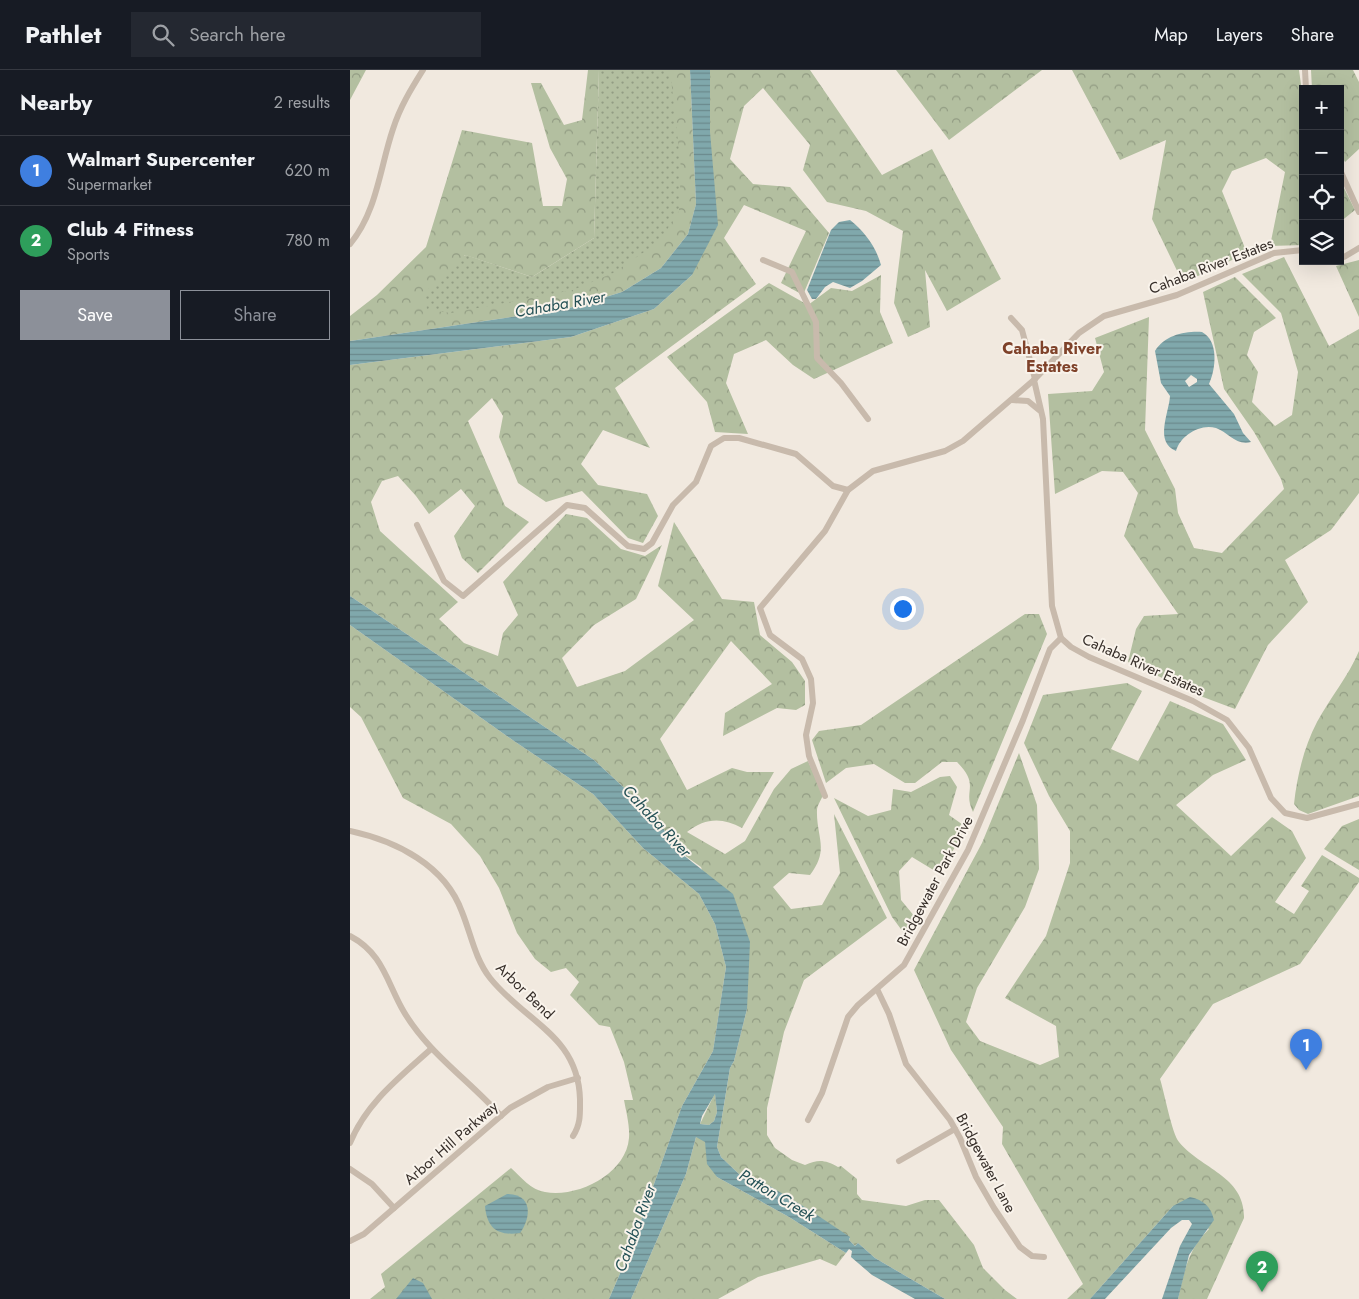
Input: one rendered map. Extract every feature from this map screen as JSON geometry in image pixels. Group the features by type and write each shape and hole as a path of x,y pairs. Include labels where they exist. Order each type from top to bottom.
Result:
{"street":[{"path":"350,244 366,221 393,127 404,101 423,70"},
{"path":"1305,70 1306,85"},
{"path":"1342,175 1359,212"},
{"path":"1344,257 1359,248"},
{"name":"Cahaba River Estates","path":"825,796 809,756 806,735 813,703 811,679 802,659 770,635 760,608 825,530 848,490 873,471 945,451 964,441 1035,380 1079,332 1104,316 1177,295 1274,253 1299,250"},
{"path":"763,260 792,272 816,322 817,358 841,383 868,419"},
{"path":"1011,318 1022,330 1035,380"},
{"name":"Cahaba River Estates","path":"1035,380 1043,419 1052,606 1062,638 1071,647 1089,657 1177,693 1223,717 1243,739 1271,798 1285,813 1307,818 1359,804"},
{"path":"1012,400 1028,401 1040,411"},
{"path":"417,525 444,580 463,596 567,505 585,508 628,546 644,549 652,544 673,506 696,482 711,446 724,438 739,438 796,454 833,486 848,490"},
{"name":"Bridgewater Park Drive","path":"808,1120 822,1093 844,1025 852,1010 899,970 909,957 968,850 1023,720 1050,649 1062,638"},
{"name":"Arbor Bend","path":"350,831 394,845 421,861 445,881 460,905 477,954 488,976 563,1046 572,1061 578,1078 580,1123 573,1136"},
{"path":"350,936 376,956 404,1012 431,1049 501,1116"},
{"name":"Bridgewater Lane","path":"877,989 889,1014 906,1064 955,1129 982,1188 1016,1243 1032,1256 1044,1257"},
{"path":"350,1144 360,1122 377,1098 431,1049"},
{"name":"Arbor Hill Parkway","path":"350,1241 364,1234 501,1116 539,1091 578,1078"},
{"path":"899,1160 955,1129"},
{"path":"350,1169 372,1184 394,1208"}],"green space":[{"path":"350,70 366,70 350,100"},
{"path":"588,70 599,70 594,238 532,277 465,255 425,292 427,310 451,313 573,290 613,273 659,242 679,211 681,168 670,70 690,70 696,204 688,234 661,268 622,292 566,309 350,341 350,316 377,295 426,247 462,130 532,143 543,206 562,206 567,179 550,148 531,83 541,83 564,125 582,120"},
{"path":"599,70 682,70 691,220 623,282 418,327 404,273 466,255 532,277 594,238"},
{"path":"710,70 810,70 882,175 932,149 1001,279 947,311 925,270 930,327 908,337 894,303 903,231 866,211 827,202 803,170 810,145 763,88 744,106 730,159 753,184 790,187 829,233 803,295 781,283 806,231 744,205 724,238 756,284 615,388 650,448 603,430 581,464 598,485 647,494 658,516 643,543 628,538 582,491 546,502 518,483 499,437 503,416 492,398 468,421 505,506 529,522 478,573 462,558 454,536 475,506 461,489 429,514 398,476 382,481 371,502 380,531 458,602 439,619 464,643 498,656 503,633 518,615 503,582 566,514 587,518 621,549 645,556 662,545 636,599 594,625 562,658 577,687 625,671 694,620 658,586 674,522 722,599 754,602 760,635 792,662 805,681 805,705 796,710 777,708 723,736 725,713 772,684 731,641 660,739 687,790 732,768 747,772 774,772 742,828 728,822 714,821 700,824 687,832 725,854 745,841 774,789 791,769 808,761 823,795 817,810 821,843 819,858 810,875 789,873 773,887 791,909 822,905 840,873 834,814 887,918 804,980 784,1032 767,1108 767,1135 775,1148 792,1160 805,1165 822,1161 838,1167 841,1166 857,1179 857,1194 862,1200 906,1206 925,1200 939,1200 974,1245 983,1268 1017,1299 945,1299 875,1258 858,1243 855,1246 849,1240 850,1238 761,1181 739,1174 721,1157 717,1147 730,1068 734,1061 747,1009 701,867 673,847 659,820 594,760 350,596 350,365 571,337 654,309 692,275 710,132"},
{"path":"896,70 1042,70 949,140"},
{"path":"1072,70 1299,70 1301,85 1299,85 1299,245 1270,246 1285,172 1266,158 1232,171 1222,191 1247,253 1183,283 1152,219 1166,140 1120,160"},
{"path":"1311,70 1353,70 1359,82 1359,149 1345,162 1344,85 1312,85"},
{"path":"1344,188 1355,210 1344,219"},
{"path":"1284,257 1329,346 1359,329 1359,493 1331,530 1285,560 1308,602 1268,645 1235,709 1203,697 1128,662 1136,629 1144,616 1178,614 1124,536 1138,493 1123,472 1102,471 1055,494 1048,394 1092,391 1104,372 1095,338 1149,317 1145,430 1175,489 1178,513 1194,548 1222,553 1284,489 1281,479 1254,432 1224,389 1203,292 1235,277 1276,318 1254,332 1247,355 1258,372 1252,402 1275,426 1292,415 1298,372 1281,313 1242,274"},
{"path":"1359,260 1359,317 1336,266"},
{"path":"881,275 880,312 893,343 814,379 793,365 766,340 734,354 726,383 748,434 715,432 707,402 667,357 769,283 808,305 831,288 852,291"},
{"path":"1025,614 1039,614 1047,634 973,812 969,798 970,783 964,770 957,762 942,762 915,783 905,783 874,764 846,768 826,783 812,740 819,731 861,725"},
{"path":"350,625 514,741 593,794 643,848 699,894 715,924 726,967 713,1051 682,1106 631,1248 609,1299 370,1299 385,1287 381,1274 511,1168 535,1189 558,1193 585,1187 598,1181 610,1172 626,1151 629,1133 624,1100 633,1100 624,1062 610,1027 599,1025 570,995 579,982 566,968 551,972 535,959 517,933 499,888 480,856 451,824 403,798 361,717 350,707"},
{"path":"1359,651 1359,796 1308,814 1299,810 1294,804 1299,772 1305,752 1317,722 1350,670"},
{"path":"1127,683 1142,691 1111,749 1138,761 1170,701 1223,724 1246,760 1213,775 1176,805 1231,856 1272,817 1292,831 1306,858 1275,902 1294,914 1309,891 1301,886 1322,855 1359,878 1359,882 1300,964 1213,1004 1160,1079 1171,1122 1179,1142 1230,1183 1237,1192 1242,1204 1244,1218 1207,1299 1178,1299 1191,1253 1209,1229 1173,1206 1090,1299 1067,1299 1083,1284 1002,1144 1003,1127 951,1050 914,970 982,843 1019,753 1037,805 1039,869 1025,907 977,988 966,1022 980,1041 1040,1065 1059,1057 1056,1026 1005,998 1046,936 1070,863 1070,831 1049,796 1024,743 1043,695"},
{"path":"950,776 957,787 949,815 966,827 940,874 912,857 899,871 901,900 915,917 906,936 892,917 834,798 868,816 891,810 893,789 911,792 940,777"},
{"path":"1359,819 1359,870 1324,849 1342,826"},
{"path":"715,1093 717,1112 714,1121 709,1125 700,1124"},
{"path":"696,1137 701,1138 705,1142 717,1177 789,1217 846,1253 836,1266 820,1259 758,1277 718,1299 631,1299 686,1174"}],"water":[{"path":"690,70 710,70 710,132 718,225 692,275 654,309 571,337 350,365 350,341 566,309 622,292 661,268 688,234 696,204"},
{"path":"850,220 869,240 881,265 862,281 850,288 833,282 825,287 816,299 812,299 807,290 831,230 839,222"},
{"path":"1202,332 1207,336 1214,348 1213,371 1209,384 1234,414 1243,433 1251,442 1241,442 1216,428 1210,427 1197,429 1186,436 1176,451 1169,447 1166,441 1164,427 1170,396 1161,383 1155,351 1164,341 1176,335","holes":["1191,375 1197,379 1197,382 1189,387 1185,381"]},
{"path":"350,596 594,760 659,820 673,847 733,894 750,942 747,1009 734,1061 730,1068 717,1147 721,1157 739,1174 761,1181 808,1209 850,1237 849,1240 855,1246 858,1243 875,1258 945,1299 915,1299 872,1275 851,1257 852,1251 849,1249 846,1253 789,1217 717,1177 707,1164 705,1142 696,1137 686,1174 631,1299 609,1299 631,1248 682,1106 713,1051 726,967 715,924 699,894 643,848 593,794 514,741 350,625","holes":["715,1094 717,1112 714,1121 709,1125 700,1124 702,1116"]},
{"path":"507,1194 521,1198 527,1207 527,1220 520,1233 500,1232 491,1225 486,1214 485,1206"},
{"path":"1190,1197 1206,1205 1211,1211 1214,1220 1189,1255 1178,1299 1162,1299 1180,1246 1192,1224 1189,1220 1182,1220 1171,1228 1105,1299 1090,1299 1173,1206"},
{"path":"413,1278 423,1283 432,1299 396,1299"}],"place":[{"name":"Walmart Supercenter","path":"1306,1070"},
{"name":"Club 4 Fitness","path":"1262,1292"}],"district":[{"name":"Cahaba River Estates","path":"1052,357"}],"water label":[{"name":"Cahaba River","path":"560,304"},
{"name":"Cahaba River","path":"657,821"},
{"name":"Patton Creek","path":"777,1195"},
{"name":"Cahaba River","path":"635,1228"}]}
